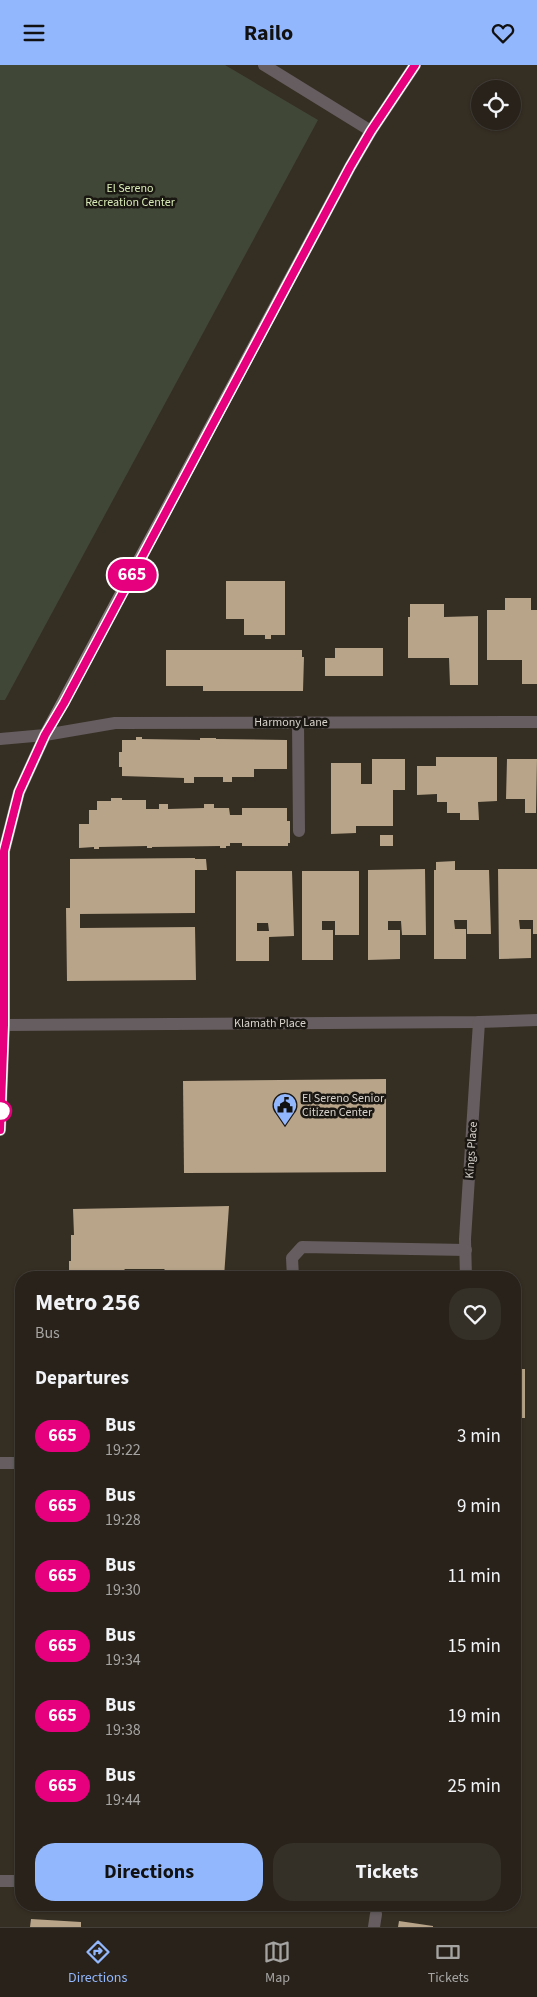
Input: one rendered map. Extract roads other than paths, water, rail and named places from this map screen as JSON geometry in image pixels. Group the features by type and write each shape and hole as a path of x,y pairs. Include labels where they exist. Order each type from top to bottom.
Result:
{"main road":[{"path":"0,1130 4,1025 2,977 4,851 19,792 45,735 371,131 415,65"}],"street":[{"path":"264,65 371,131"},
{"path":"298,722 299,831"},
{"name":"Harmony Lane","path":"0,739 45,735 115,723 537,722"},
{"name":"Klamath Place","path":"4,1025 537,1020"},
{"name":"Kings Place","path":"466,1271 479,1022"},
{"path":"293,1271 292,1258 302,1247 466,1249"},
{"path":"0,1463 15,1463"},
{"path":"0,1881 15,1881"},
{"path":"374,1927 376,1914"}],"place":[{"name":"El Sereno Senior Citizen Center","path":"285,1126"}],"park label":[{"name":"El Sereno Recreation Center","path":"130,195"}]}
